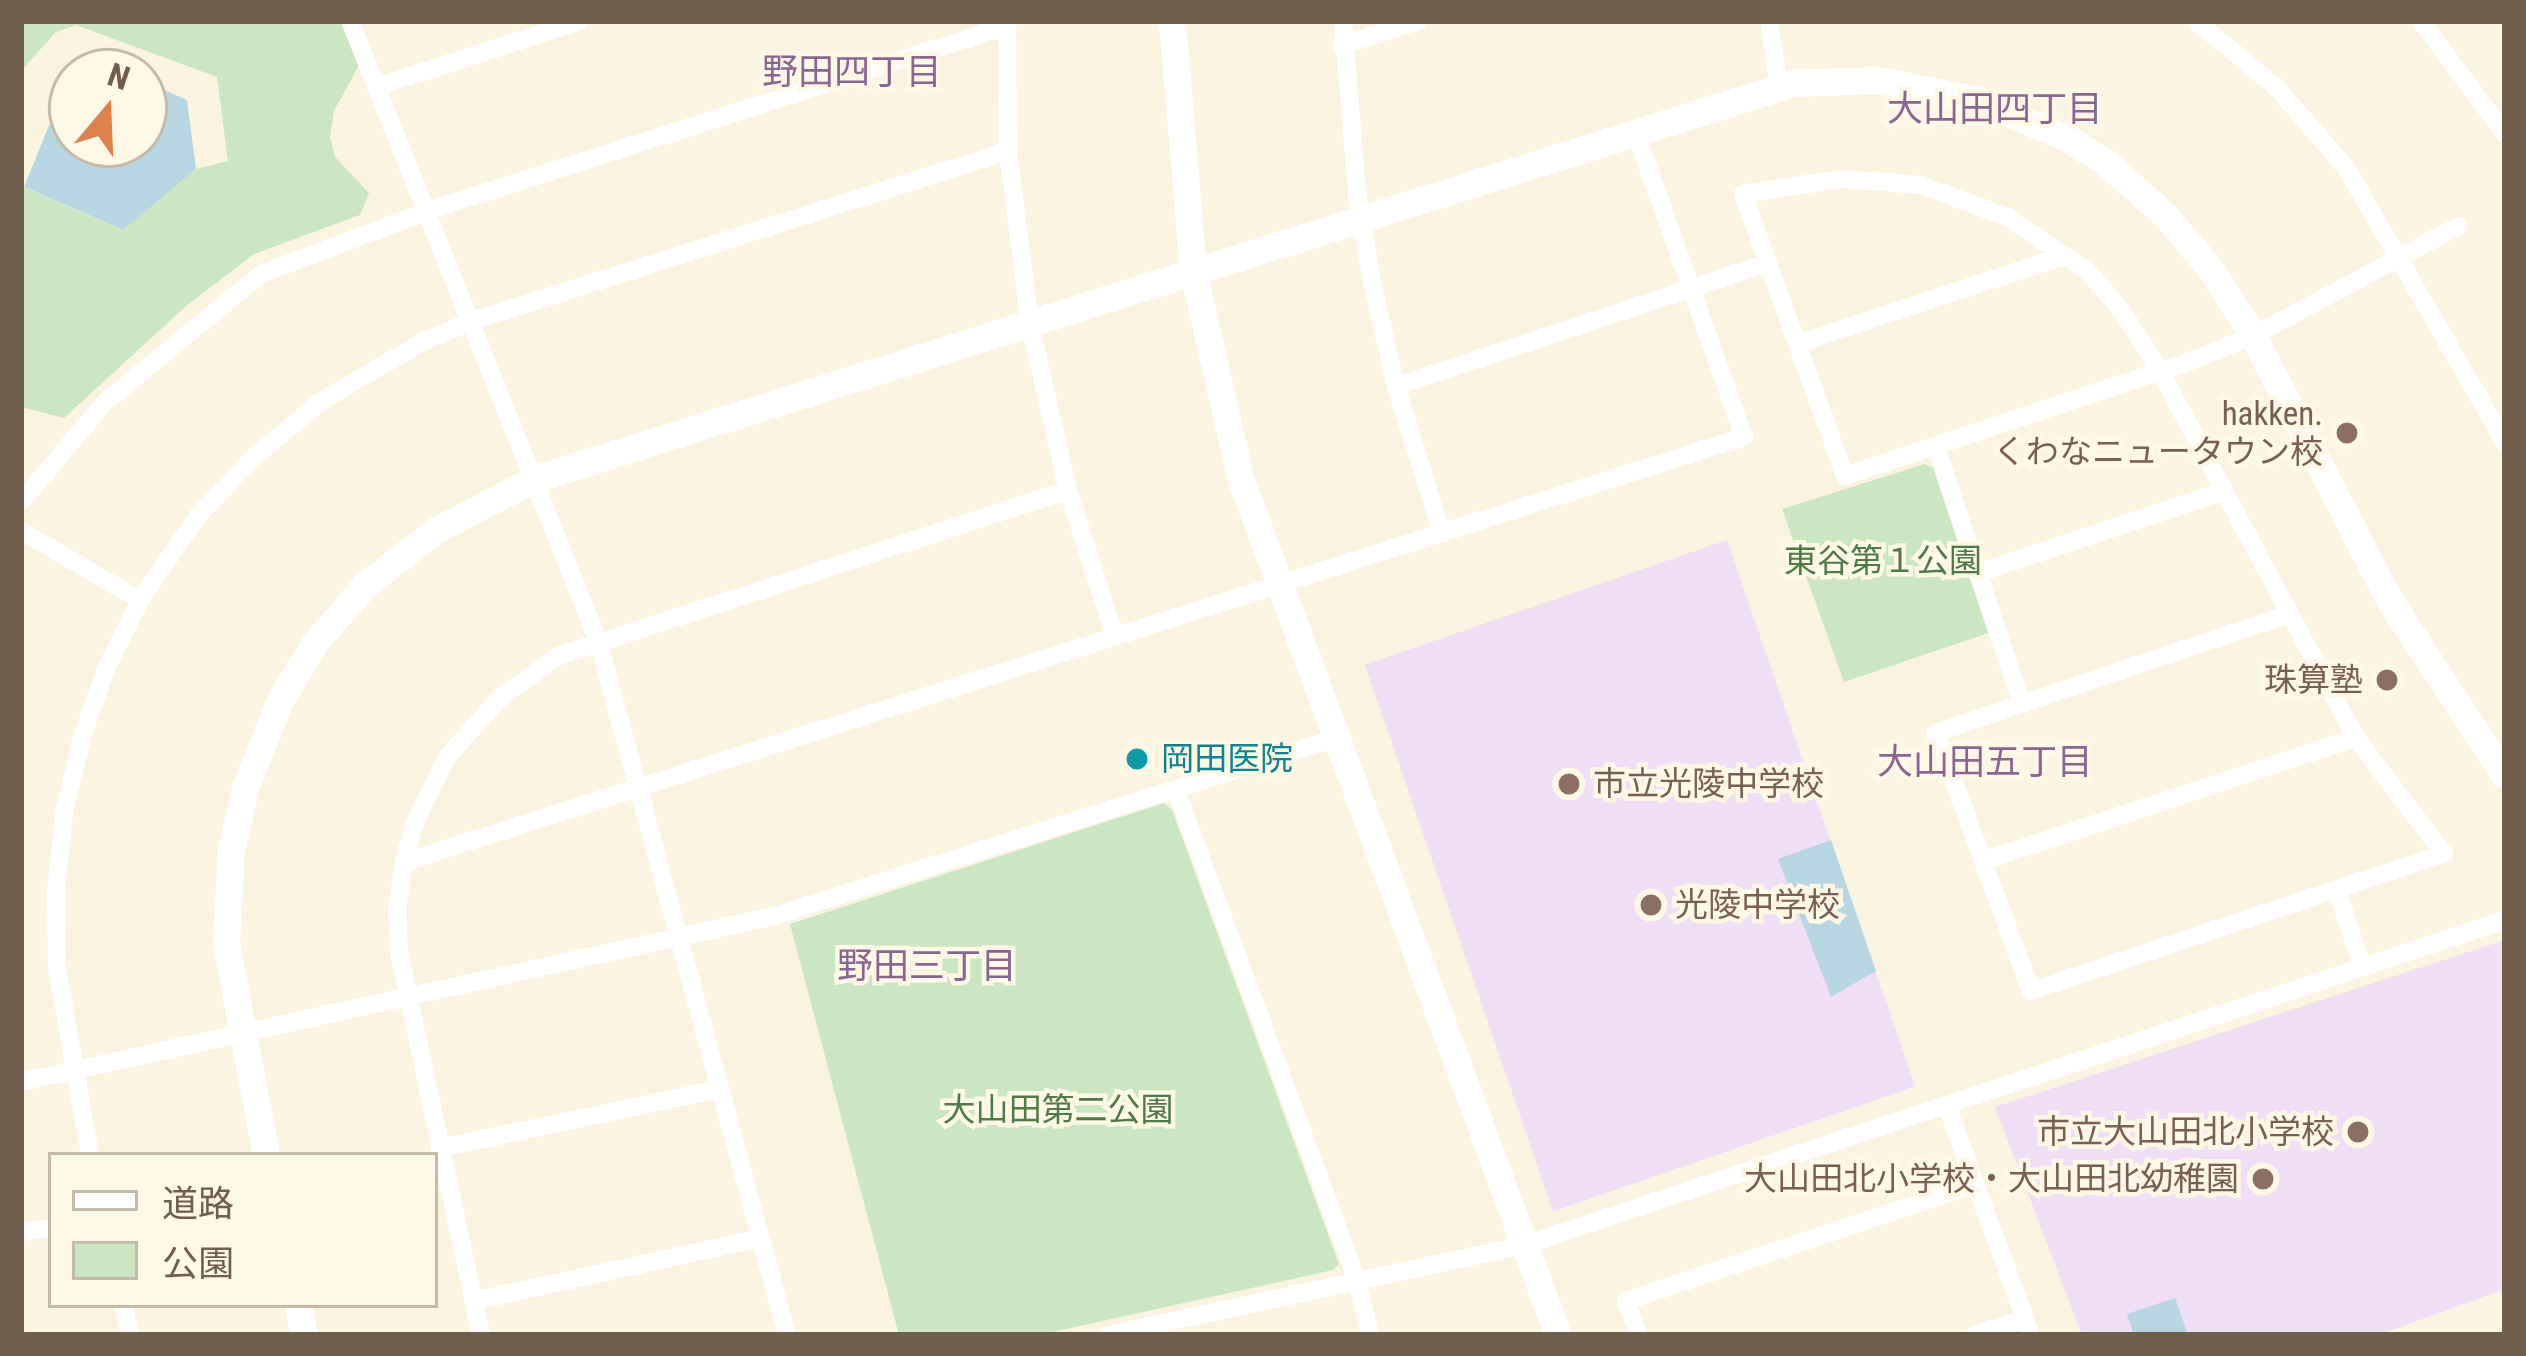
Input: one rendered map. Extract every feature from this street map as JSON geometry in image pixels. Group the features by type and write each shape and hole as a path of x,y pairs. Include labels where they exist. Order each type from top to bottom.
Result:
{"street":[{"path":"350,21 430,210 598,640 787,1335"},
{"path":"508,21 515,42"},
{"path":"379,86 580,21"},
{"path":"1172,21 1193,272 1222,413 1279,585 1558,1335"},
{"path":"1343,21 1361,218 1396,386 1442,534"},
{"path":"1342,45 1419,21"},
{"path":"1769,21 1779,86"},
{"path":"2195,21 2249,62 2305,117 2347,169 2505,443"},
{"path":"2421,21 2505,134"},
{"path":"21,502 104,403 261,274 430,210 1007,24 1008,151 1030,325 1068,490 1115,637"},
{"path":"265,1152 226,944 226,885 246,785 280,700 328,625 384,568 463,512 534,479 1779,86 1879,80 1977,100 2067,137 2137,188 2187,238 2253,336 2390,601 2505,776"},
{"path":"404,862 1744,437 1635,131"},
{"path":"89,1152 60,1003 55,926 64,813 95,699 140,601 197,518 288,427 386,359 472,321 1008,151"},
{"path":"2289,614 1936,733 2031,991 2444,854 2356,738 2160,371 2122,311 2066,255 2007,217 1948,192 1895,181 1840,179 1743,194 1845,476 2160,371 2253,336 2458,226"},
{"path":"1796,344 2066,255"},
{"path":"1396,386 1768,262"},
{"path":"1936,446 2022,704"},
{"path":"481,1335 405,998 397,909 404,862 425,797 469,729 538,669 598,640 1068,490"},
{"path":"1978,573 2222,491"},
{"path":"21,531 140,601"},
{"path":"21,1082 680,939 796,909 1336,738"},
{"path":"1983,861 2356,738"},
{"path":"1176,790 1357,1280 1370,1335"},
{"path":"2337,890 2362,966"},
{"path":"1108,1335 1524,1245 2505,920"},
{"path":"440,1148 720,1089"},
{"path":"1946,1106 2028,1327 1975,1335"},
{"path":"1639,1335 1626,1300 1975,1184"},
{"path":"474,1300 760,1238"}],"shaded area":[{"name":"光陵中学校","path":"1727,540 1915,1087 1553,1211 1365,665"},
{"name":"大山田北小学校・大山田北幼稚園","path":"2505,940 2505,1289 2378,1335 2082,1335 1995,1107"}],"green space":[{"path":"21,21 344,21 359,65 334,111 330,137 335,157 369,193 360,215 254,254 186,306 64,418 21,407 21,186 122,230 196,169 228,161 217,77 168,59 168,48 138,48 76,25 56,32 21,71"},
{"name":"東谷第１公園","path":"1925,464 1933,468 1988,633 1844,682 1782,509"},
{"name":"大山田第二公園","path":"1164,803 1172,810 1339,1264 1333,1270 1039,1335 899,1335 790,924"}],"water":[{"path":"168,92 187,100 196,169 123,230 24,187 48,128 48,168 168,168"},
{"path":"1831,840 1876,971 1831,997 1778,859"},
{"path":"2175,1298 2188,1335 2134,1335 2127,1314"}],"place":[{"name":"hakken. くわなニュータウン校","path":"2347,433"},
{"name":"珠算塾","path":"2387,680"},
{"name":"岡田医院","path":"1137,759"},
{"name":"市立光陵中学校","path":"1569,784"},
{"name":"光陵中学校","path":"1651,905"},
{"name":"市立大山田北小学校","path":"2358,1132"},
{"name":"大山田北小学校・大山田北幼稚園","path":"2263,1179"}],"district":[{"name":"野田四丁目","path":"852,73"},
{"name":"大山田四丁目","path":"1995,110"},
{"name":"大山田五丁目","path":"1985,763"},
{"name":"野田三丁目","path":"927,967"}]}
